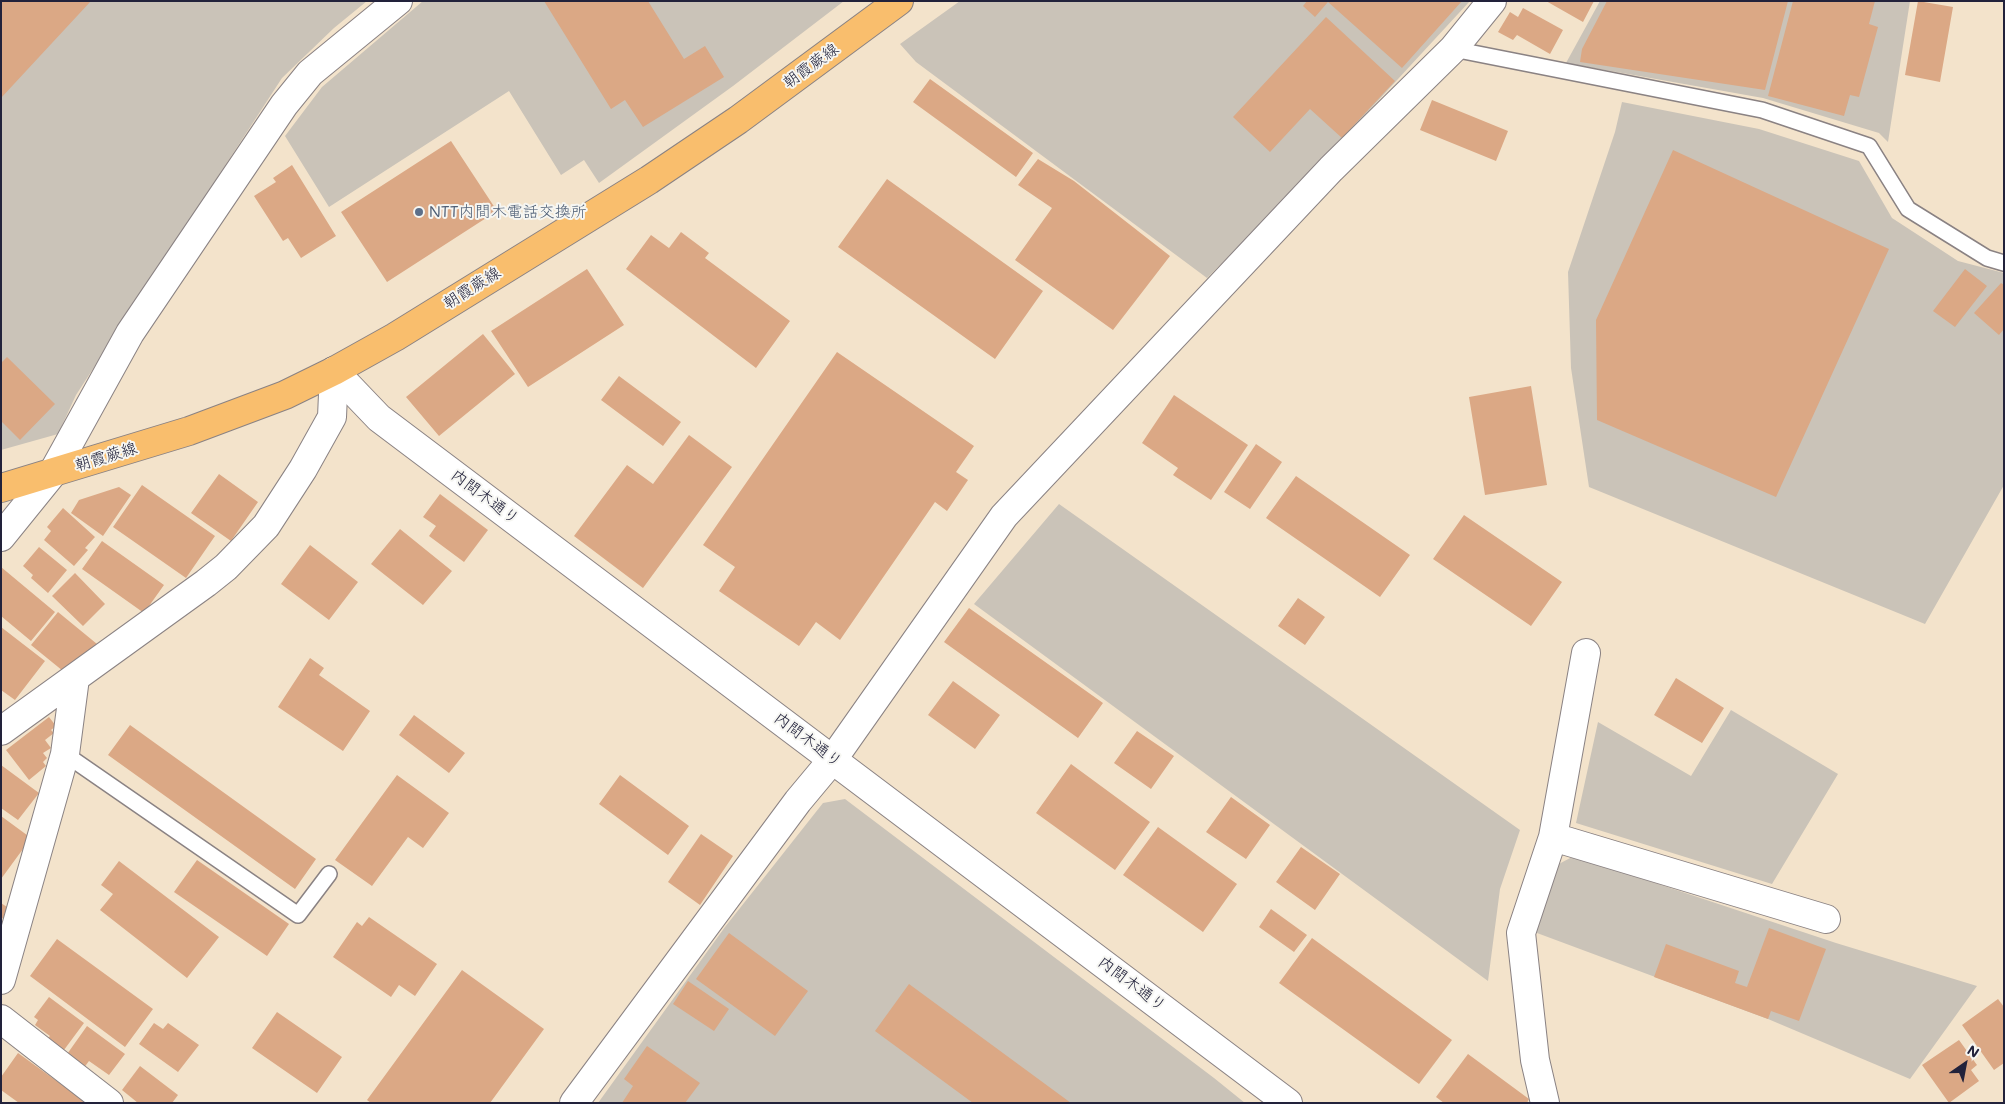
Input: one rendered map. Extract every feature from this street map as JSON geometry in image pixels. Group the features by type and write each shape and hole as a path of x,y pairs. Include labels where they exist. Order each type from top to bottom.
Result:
{"main road":[{"name":"朝霞蕨線","path":"1,488 189,431 285,395 334,371 395,337 649,180 738,120 899,1"}],"street":[{"path":"1,537 52,474 130,333 284,105 310,73 398,1"},
{"path":"574,1103 792,809 833,759 1004,516 1324,176 1453,49 1492,1"},
{"path":"1,732 206,583 226,567 266,526 303,469 332,417 334,371"},
{"name":"内間木通り","path":"334,371 379,418 1288,1103"},
{"path":"1545,1103 1535,1060 1521,933 1553,837 1586,653"},
{"path":"1,980 65,754 75,678"},
{"path":"1553,837 1826,919"},
{"path":"1,1019 109,1103"}],"lane":[{"path":"1453,49 1762,110 1869,146 1908,209 1987,258 2004,263"},
{"path":"65,754 298,915 329,874"}],"shaded area":[{"path":"1,1 367,1 334,28 282,78 76,395 58,434 1,450"},
{"path":"423,1 844,1 733,86 599,183 584,160 561,175 509,91 329,207 285,136 322,87"},
{"path":"960,1 1470,1 1302,183 1207,278 916,62 900,44"},
{"path":"1600,1 1910,1 1888,142 1879,133 1763,98 1566,63"},
{"path":"1622,102 1759,129 1859,161 1892,218 1958,261 2004,273 2004,485 1925,624 1589,487 1571,368 1568,272 1615,132"},
{"path":"1059,504 1520,830 1500,889 1488,981 974,604"},
{"path":"1731,710 1838,774 1772,884 1576,823 1598,722 1691,776"},
{"path":"845,799 1245,1103 598,1103 725,927 823,803"},
{"path":"1574,856 1836,943 1977,986 1910,1079 1768,1019 1537,933 1537,918 1555,866"}],"building":[{"path":"1,1 91,1 1,98"},
{"path":"544,1 648,1 684,59 705,46 724,77 643,127 625,100 611,109"},
{"path":"1307,1 1462,1 1402,68 1328,2 1315,17 1303,6"},
{"path":"1546,1 1594,1 1583,22"},
{"path":"1607,1 1788,1 1765,90 1580,62 1582,49"},
{"path":"1793,1 1875,1 1869,24 1878,27 1859,97 1850,95 1844,116 1768,96"},
{"path":"1918,1 1953,7 1940,82 1905,75"},
{"path":"1523,8 1563,30 1550,54 1517,35 1513,40 1498,32 1510,12 1518,17"},
{"path":"1326,17 1395,81 1342,138 1310,109 1270,152 1233,117"},
{"path":"930,79 1033,153 1016,177 913,102"},
{"path":"1432,100 1508,131 1496,161 1420,130"},
{"name":"NTT内間木電話交換所","path":"451,141 497,211 387,282 341,212"},
{"path":"1673,150 1889,249 1776,497 1597,420 1596,320"},
{"path":"1038,159 1074,181 1170,256 1113,330 1015,260 1052,208 1018,185"},
{"path":"292,165 336,236 301,258 288,238 283,241 254,196 276,182 273,178"},
{"path":"887,179 1043,291 995,359 838,247"},
{"path":"681,232 709,253 705,258 790,321 756,368 626,269 651,235 669,248"},
{"path":"587,269 624,325 528,387 491,331"},
{"path":"1965,269 1987,286 1955,327 1933,311"},
{"path":"2001,283 2004,285 2004,329 1999,335 1974,313"},
{"path":"483,334 515,374 439,436 406,397"},
{"path":"837,352 974,446 956,472 968,480 947,511 935,502 840,640 816,622 799,646 719,591 735,567 703,545"},
{"path":"7,357 55,404 20,440 1,421 1,363"},
{"path":"619,376 681,422 663,446 601,400"},
{"path":"1531,386 1547,485 1485,495 1469,397"},
{"path":"1174,395 1248,445 1211,500 1173,475 1178,468 1142,443"},
{"path":"689,435 732,467 643,588 574,536 627,465 653,484"},
{"path":"1256,444 1282,462 1250,509 1224,492"},
{"path":"219,474 258,502 231,541 191,513"},
{"path":"1296,476 1410,555 1380,597 1266,518"},
{"path":"142,485 215,536 186,578 113,527"},
{"path":"119,487 131,495 103,536 71,513 79,500"},
{"path":"440,494 488,530 464,562 429,536 436,526 423,517"},
{"path":"63,508 95,537 85,548 88,550 74,566 44,540 51,531 47,527"},
{"path":"1464,515 1562,582 1531,626 1433,559"},
{"path":"400,529 452,571 423,605 371,564"},
{"path":"102,541 164,585 144,613 82,569"},
{"path":"310,545 358,582 329,620 281,584"},
{"path":"39,547 67,570 48,593 31,578 33,575 23,566"},
{"path":"1,567 55,612 31,641 1,616"},
{"path":"75,573 105,604 83,626 52,596"},
{"path":"1298,598 1325,617 1305,645 1278,626"},
{"path":"969,608 1103,703 1078,738 944,642"},
{"path":"58,612 97,644 63,671 31,645"},
{"path":"1,627 45,661 15,700 1,690"},
{"path":"310,658 324,668 319,675 370,711 343,751 278,707"},
{"path":"1676,678 1724,708 1702,743 1654,715"},
{"path":"953,681 1000,715 975,749 928,715"},
{"path":"414,715 465,753 449,773 399,735"},
{"path":"49,717 56,726 51,730 54,733 45,740 51,748 43,753 47,758 43,762 46,766 29,780 6,750"},
{"path":"130,725 316,859 295,889 108,755"},
{"path":"1137,731 1174,756 1151,789 1114,763"},
{"path":"1071,764 1150,822 1115,870 1036,813"},
{"path":"1,765 39,793 18,820 1,808"},
{"path":"397,775 449,813 423,848 408,837 372,886 335,860"},
{"path":"620,775 689,826 668,855 599,804"},
{"path":"1231,797 1270,825 1246,859 1206,832"},
{"path":"1,816 31,838 1,879"},
{"path":"1158,827 1237,884 1203,932 1123,875"},
{"path":"701,834 733,856 700,905 668,882"},
{"path":"1301,847 1340,874 1315,910 1276,882"},
{"path":"197,860 289,924 267,956 174,892"},
{"path":"119,861 219,937 187,978 100,910 113,894 101,885"},
{"path":"1,903 10,909 1,920"},
{"path":"1271,909 1307,935 1294,952 1259,927"},
{"path":"369,917 437,964 415,996 399,985 391,997 333,957 357,922 362,926"},
{"path":"1769,928 1826,949 1799,1021 1771,1011 1768,1019 1654,977 1666,944 1739,971 1735,983 1747,987"},
{"path":"729,933 808,991 775,1036 696,979"},
{"path":"1312,938 1452,1040 1419,1084 1279,983"},
{"path":"57,939 153,1009 125,1047 30,976"},
{"path":"462,970 544,1029 490,1103 371,1103 367,1100"},
{"path":"688,981 729,1009 714,1031 673,1004"},
{"path":"909,984 1071,1103 973,1103 875,1031"},
{"path":"49,997 84,1023 61,1054 45,1041 50,1036 35,1025 38,1020 34,1017"},
{"path":"1998,999 2004,1007 2004,1063 1994,1070 1962,1025"},
{"path":"277,1012 342,1057 317,1093 252,1048"},
{"path":"154,1023 163,1029 168,1023 199,1045 178,1072 139,1044"},
{"path":"87,1026 125,1054 109,1075 89,1061 83,1069 65,1057"},
{"path":"1959,1040 1977,1065 1971,1070 1979,1081 1949,1103 1922,1065"},
{"path":"647,1046 700,1083 685,1103 622,1103 633,1086 624,1079"},
{"path":"18,1053 87,1103 19,1103 1,1090 1,1077"},
{"path":"1468,1054 1529,1099 1527,1103 1444,1103 1436,1097"},
{"path":"140,1066 178,1095 172,1103 138,1103 122,1090"}],"place":[{"name":"NTT内間木電話交換所","path":"419,212"}]}
